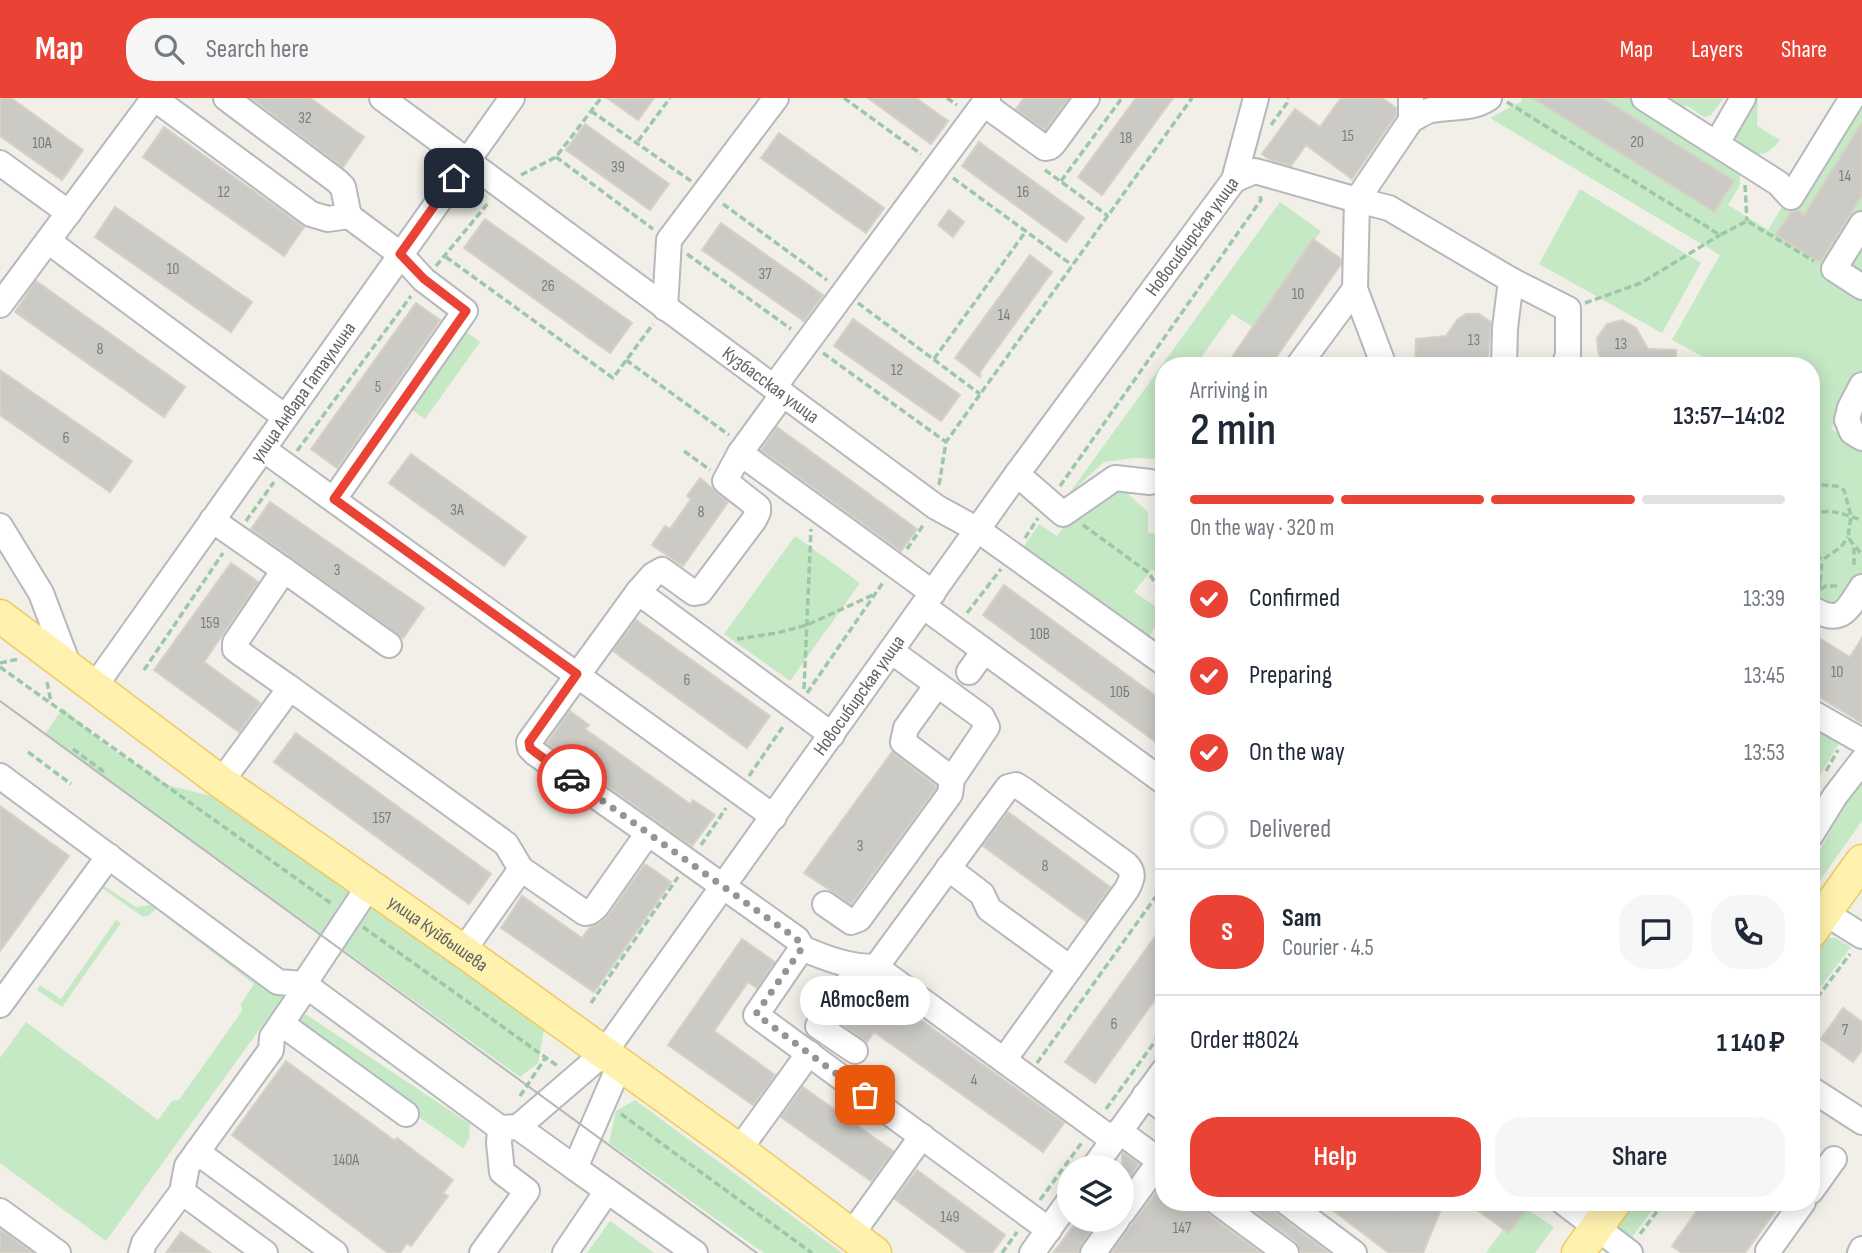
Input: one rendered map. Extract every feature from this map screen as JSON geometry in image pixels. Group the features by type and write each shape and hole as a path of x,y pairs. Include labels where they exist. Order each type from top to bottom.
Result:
{"main road":[{"name":"улица Куйбышева","path":"0,616 58,672 94,686 221,782 463,951 739,1150 863,1244"},
{"path":"1820,912 1862,861"},
{"path":"1578,1253 1605,1215"}],"street":[{"path":"1,302 154,98 311,214 328,219 349,216"},
{"path":"226,98 337,181 343,187 349,216 400,254 424,279 466,311 334,499"},
{"name":"Кузбасская улица","path":"382,98 936,507 978,530 1155,647"},
{"name":"улица Анвара Гатауллина","path":"94,686 512,98"},
{"path":"665,307 668,240 776,98"},
{"path":"1087,98 1054,143 1045,148 986,101 808,342 742,450 725,481 754,502 758,512 704,588 694,593 662,570 657,571 638,592 529,742 530,748 797,939 802,948 835,962 867,967 1027,1077 1116,1136 1155,1158"},
{"name":"Новосибирская улица","path":"509,1127 574,1079 612,1059 724,886 1017,474 1244,176 1256,98"},
{"path":"1381,357 1355,289 1357,200 1411,109 1455,109 1481,104 1489,98"},
{"path":"1644,98 1778,183 1791,197 1852,98"},
{"path":"1717,143 1743,98"},
{"path":"0,163 68,214"},
{"path":"1244,176 1389,208 1511,280 1568,309 1567,357"},
{"path":"1862,224 1833,269 1862,287"},
{"path":"48,241 285,417"},
{"path":"1504,357 1511,280"},
{"path":"1305,357 1355,289"},
{"path":"1862,385 1847,420 1852,432 1862,438"},
{"path":"263,449 513,624 577,674 774,817"},
{"path":"742,450 928,600 984,651 1155,775"},
{"path":"1017,474 1056,508 1115,478 1150,482"},
{"path":"212,520 389,645"},
{"path":"0,526 36,581 58,672"},
{"path":"284,570 235,643 235,649 506,844 521,869 579,910 590,912 648,833"},
{"path":"1820,612 1827,616 1841,615 1847,611 1853,584"},
{"path":"638,592 832,736"},
{"path":"825,904 851,922 859,919 950,794 952,779 987,727 982,717 891,651"},
{"path":"969,672 984,651"},
{"path":"937,685 906,728 904,742 952,779"},
{"path":"221,782 290,688"},
{"path":"1820,717 1855,737"},
{"path":"1820,820 1862,761"},
{"path":"0,776 278,982 305,985 695,1253"},
{"path":"855,1051 818,1026 948,868 1001,795 1008,787 1016,785 1126,864 1132,870 1133,877 1127,890 1003,1060"},
{"path":"0,1005 109,856"},
{"path":"948,868 982,894 989,909 1070,968"},
{"path":"463,951 521,869"},
{"path":"141,1253 144,1243 182,1192 187,1166 271,1050 272,1037 369,886"},
{"path":"1820,914 1858,942"},
{"path":"802,948 756,1014 1049,1230"},
{"path":"282,1024 406,1114"},
{"path":"739,1150 809,1053"},
{"path":"575,1168 604,1101 612,1059"},
{"path":"1820,1095 1862,1122"},
{"path":"1103,1155 1116,1136 1155,1102"},
{"path":"482,1253 527,1191 502,1172 499,1143 509,1127"},
{"path":"863,1244 922,1136"},
{"path":"197,1152 335,1253"},
{"path":"1820,1178 1834,1159"},
{"path":"1134,1198 1155,1171"},
{"path":"565,1253 607,1191"},
{"path":"182,1192 265,1253"},
{"path":"0,1211 58,1253"},
{"path":"1228,1211 1286,1253"},
{"path":"1298,1211 1354,1253"},
{"path":"1767,1252 1797,1211"},
{"path":"1605,1215 1628,1252"},
{"path":"1032,1253 1057,1219"},
{"path":"1093,1253 1108,1232"}],"path":[{"path":"144,670 235,536 424,279 446,257 502,185 556,158 601,98"},
{"path":"637,142 670,98"},
{"path":"844,98 1072,265"},
{"path":"1060,181 1122,98"},
{"path":"1267,131 1288,98"},
{"path":"1503,98 1720,235"},
{"path":"591,111 706,191 981,394"},
{"path":"556,158 946,442"},
{"path":"1743,161 1747,221"},
{"path":"1157,357 1261,200 1244,176"},
{"path":"1568,309 1641,283 1747,221"},
{"path":"1747,221 1819,264 1833,269"},
{"path":"934,359 1026,231"},
{"path":"446,257 613,378 665,307"},
{"path":"964,618 1012,555 1056,508 1155,359"},
{"path":"626,360 742,450"},
{"path":"684,451 725,481"},
{"path":"1820,485 1836,486 1844,490 1851,516 1849,537 1841,547 1822,560 1820,581"},
{"path":"804,697 812,505"},
{"path":"1056,508 1072,516 1149,573 1155,583"},
{"path":"1820,512 1839,511 1862,520"},
{"path":"1849,537 1862,555"},
{"path":"1820,590 1834,584 1853,584 1854,545"},
{"path":"707,643 777,633 807,625 875,594"},
{"path":"0,665 22,659"},
{"path":"0,665 574,1079"},
{"path":"51,704 58,672"},
{"path":"1824,775 1855,737"},
{"path":"73,749 104,772"},
{"path":"28,752 71,785"},
{"path":"1027,1077 1155,898"},
{"path":"1820,994 1858,942"},
{"path":"509,1127 546,1057"},
{"path":"604,1101 812,1253"},
{"path":"1628,1252 1658,1211"}],"green space":[{"path":"1521,98 1631,98 1732,162 1740,171 1740,185 1728,205 1768,230 1785,202 1862,99 1862,123 1804,215 1793,208 1776,235 1820,262 1862,196 1862,430 1844,407 1831,429 1862,447 1862,572 1841,606 1820,602 1820,357 1703,357 1672,340 1720,255 1490,118 1522,101"},
{"path":"1656,98 1724,98 1710,116 1704,117 1686,105 1679,112"},
{"path":"1749,98 1758,98 1757,126 1780,140 1763,153 1752,153 1732,145 1730,130"},
{"path":"1580,189 1701,263 1662,333 1539,264"},
{"path":"1280,202 1321,231 1253,327 1232,314 1204,357 1168,357"},
{"path":"461,328 480,342 425,419 405,405"},
{"path":"1155,375 1155,459 1104,462 1068,495"},
{"path":"1126,486 1130,496 1148,512 1148,532 1155,535 1155,571 1152,569 1134,592 1155,606 1155,627 1149,637 1024,546 1039,524 1057,536 1074,513"},
{"path":"795,536 860,583 790,681 724,634"},
{"path":"63,708 103,743 170,786 224,799 544,1029 538,1063 520,1077 45,734"},
{"path":"1820,728 1841,740 1820,775"},
{"path":"1862,774 1862,821 1820,880 1820,850"},
{"path":"103,885 136,907 157,904 283,997 106,1241 0,1163 0,1058 26,1022 158,1120 172,1101 179,1100 242,1011 241,1004 254,984 156,909 143,917 102,888"},
{"path":"116,920 121,923 62,1007 37,990 40,985 61,999"},
{"path":"1826,938 1835,938 1851,947 1820,987 1820,946"},
{"path":"295,1012 307,1015 470,1124 469,1139 463,1148 343,1064 302,1030"},
{"path":"635,1100 842,1253 764,1253 609,1143 616,1111"},
{"path":"1526,1211 1530,1211 1554,1227 1535,1253 1486,1253 1503,1229 1510,1233"},
{"path":"1626,1211 1651,1211 1628,1243 1619,1233 1617,1225"},
{"path":"610,1221 654,1253 587,1253"}],"building":[{"path":"0,98 11,98 83,150 62,180 0,136"},
{"path":"251,98 310,98 364,137 343,167"},
{"path":"607,98 654,98 638,120"},
{"path":"868,98 916,98 948,121 931,144"},
{"path":"1024,98 1069,98 1045,130 1016,109"},
{"path":"1136,98 1173,98 1102,195 1078,177"},
{"path":"1341,98 1382,98 1396,108 1396,115 1352,179 1306,145 1291,166 1270,160 1262,154 1295,109 1320,127"},
{"path":"1533,98 1602,98 1734,181 1714,212"},
{"path":"1862,123 1862,196 1820,262 1776,235 1791,212 1797,210 1804,215"},
{"path":"585,124 669,184 650,210 566,150"},
{"path":"164,127 304,227 284,256 143,157"},
{"path":"779,133 884,208 866,233 761,158"},
{"path":"979,142 1084,218 1066,242 962,166"},
{"path":"115,207 252,302 231,332 95,237"},
{"path":"949,210 964,222 953,237 938,225"},
{"path":"485,219 632,323 610,353 464,248"},
{"path":"721,223 823,295 804,321 702,250"},
{"path":"1313,239 1341,259 1341,264 1276,357 1232,357"},
{"path":"1030,255 1052,272 980,372 980,377 955,358"},
{"path":"36,281 185,387 164,417 15,312"},
{"path":"416,303 440,320 337,468 311,449"},
{"path":"1466,314 1479,314 1491,322 1488,357 1415,357 1416,339 1446,336 1458,319"},
{"path":"853,319 960,395 941,421 834,346"},
{"path":"1622,320 1636,328 1648,349 1676,350 1676,357 1600,357 1597,338 1607,324"},
{"path":"0,370 132,461 110,492 0,415"},
{"path":"777,427 917,529 901,551 761,450"},
{"path":"411,454 526,537 504,566 389,483"},
{"path":"700,478 728,502 683,566 652,545 665,526 670,529 691,499 687,496"},
{"path":"270,502 424,608 403,638 251,529"},
{"path":"231,563 258,582 204,662 260,703 239,732 154,670"},
{"path":"1004,585 1155,695 1155,741 983,615"},
{"path":"636,620 770,716 747,748 613,651"},
{"path":"1862,638 1862,723 1820,697 1820,639 1850,657"},
{"path":"570,711 589,725 585,729 690,804 693,800 715,815 692,846 547,743"},
{"path":"296,733 491,874 469,904 274,762"},
{"path":"892,752 936,788 851,904 804,873"},
{"path":"0,806 69,856 0,951"},
{"path":"1008,812 1110,887 1086,921 983,846"},
{"path":"645,864 671,882 594,992 501,928 522,896 582,938 590,927 599,924 608,916"},
{"path":"1155,937 1155,1000 1095,1083 1065,1062"},
{"path":"742,939 775,962 757,988 748,982 714,1031 775,1075 753,1105 668,1045"},
{"path":"864,986 902,1012 904,1008 1064,1123 1043,1152 874,1032 867,1042 839,1022"},
{"path":"1843,1008 1862,1022 1862,1050 1853,1062 1821,1039"},
{"path":"286,1061 453,1180 443,1193 448,1196 411,1246 407,1243 400,1253 388,1253 232,1135"},
{"path":"803,1087 893,1151 871,1181 781,1117"},
{"path":"917,1170 1005,1235 992,1253 968,1253 895,1199"},
{"path":"1155,1194 1155,1211 1206,1211 1261,1253 1111,1253 1127,1232 1134,1232 1134,1222"},
{"path":"1254,1211 1276,1211 1329,1253 1301,1253 1295,1241"},
{"path":"1334,1211 1440,1211 1423,1253 1389,1253"},
{"path":"1478,1211 1525,1211 1509,1233"},
{"path":"1697,1211 1775,1211 1745,1253 1682,1253 1672,1246"},
{"path":"0,1229 33,1253 0,1253"},
{"path":"181,1232 211,1253 166,1253"},
{"path":"1069,1232 1090,1232 1078,1253 1053,1253"}],"tram line":[{"path":"0,701 757,1253"}],"way so far":[{"path":"572,779 797,939 802,948 756,1014 865,1095"}],"place":[{"name":"Автосвет","path":"865,1095"}],"route":[{"path":"454,178 400,254 424,279 466,311 334,499 577,674 529,742 530,748 572,779"}]}
